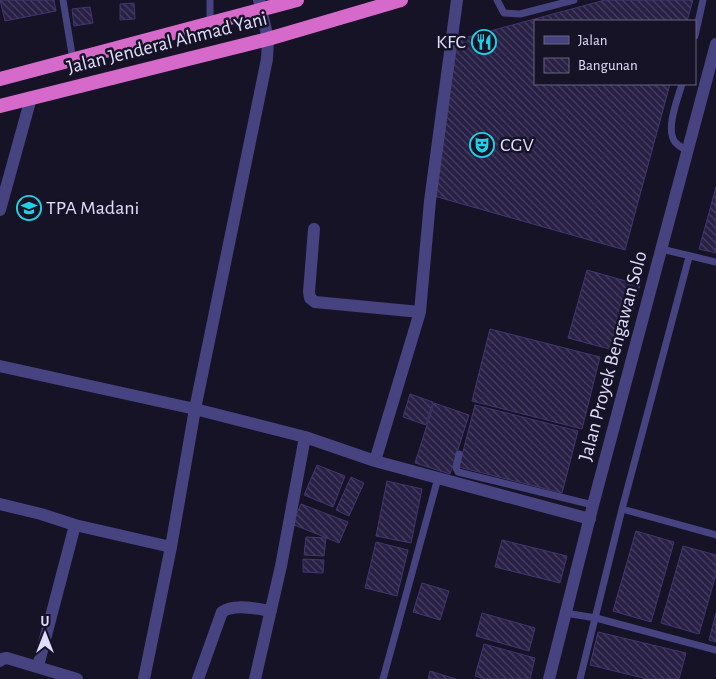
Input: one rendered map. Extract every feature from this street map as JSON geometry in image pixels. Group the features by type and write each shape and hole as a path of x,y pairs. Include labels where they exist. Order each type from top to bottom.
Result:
{"highway":[{"name":"Jalan Jenderal Ahmad Yani","path":"0,79 210,23 260,5 297,0"},
{"name":"Jalan Jenderal Ahmad Yani","path":"0,106 268,39 401,0"}],"street":[{"path":"376,461 420,312 430,201 457,0"},
{"path":"144,679 171,547 195,409 267,59 268,39 260,5"},
{"name":"Jalan Proyek Bengawan Solo","path":"549,679 593,505 716,44"},
{"path":"0,210 31,98"},
{"path":"314,229 308,292 314,302 420,312"},
{"path":"0,366 195,409 305,437 376,461 590,519"},
{"path":"255,679 271,611 305,437"},
{"path":"0,504 41,514 74,525 171,547"},
{"path":"38,666 74,525"},
{"path":"198,679 222,612 230,608 271,611"},
{"path":"0,661 7,658 77,679"}],"lane":[{"path":"63,0 74,60"},
{"path":"210,0 210,23"},
{"path":"497,0 504,13 520,14 574,0"},
{"path":"696,32 703,0"},
{"path":"682,85 671,123 671,135 676,143 688,151"},
{"path":"661,249 716,262"},
{"path":"580,679 622,509 689,256"},
{"path":"459,454 456,468 458,472 593,505"},
{"path":"383,679 438,478"},
{"path":"622,509 716,535"},
{"path":"566,612 596,618 716,650"}],"building":[{"path":"0,0 54,0 56,11 5,21"},
{"path":"605,0 693,0 687,20 534,20 534,85 670,85 625,250 434,196 453,41"},
{"path":"134,3 135,19 120,20 120,4"},
{"path":"90,7 93,23 74,26 72,9"},
{"path":"716,187 716,253 699,249"},
{"path":"587,270 640,285 621,352 568,338"},
{"path":"490,329 600,357 582,429 472,401"},
{"path":"410,394 433,402 426,425 403,417"},
{"path":"434,403 469,415 450,474 415,463"},
{"path":"475,405 578,431 562,493 459,467"},
{"path":"317,465 345,476 333,507 304,495"},
{"path":"351,477 364,483 349,516 336,510"},
{"path":"387,481 422,489 411,543 376,536"},
{"path":"301,504 348,522 339,543 292,524"},
{"path":"636,531 674,542 651,622 613,611"},
{"path":"306,537 326,538 324,556 304,555"},
{"path":"502,540 567,556 560,583 495,567"},
{"path":"376,542 408,550 397,596 365,588"},
{"path":"683,546 716,555 716,574 699,634 661,623"},
{"path":"303,559 324,560 323,573 303,572"},
{"path":"422,583 449,591 440,620 413,612"},
{"path":"482,613 535,628 529,651 476,636"},
{"path":"716,613 716,642 709,640"},
{"path":"598,632 686,653 679,679 647,679 590,665"},
{"path":"484,644 535,658 530,679 485,679 475,676"},
{"path":"430,671 456,679 428,679"}],"place":[{"name":"KFC","path":"484,42"},
{"name":"CGV","path":"482,145"},
{"name":"TPA Madani","path":"29,208"}]}
